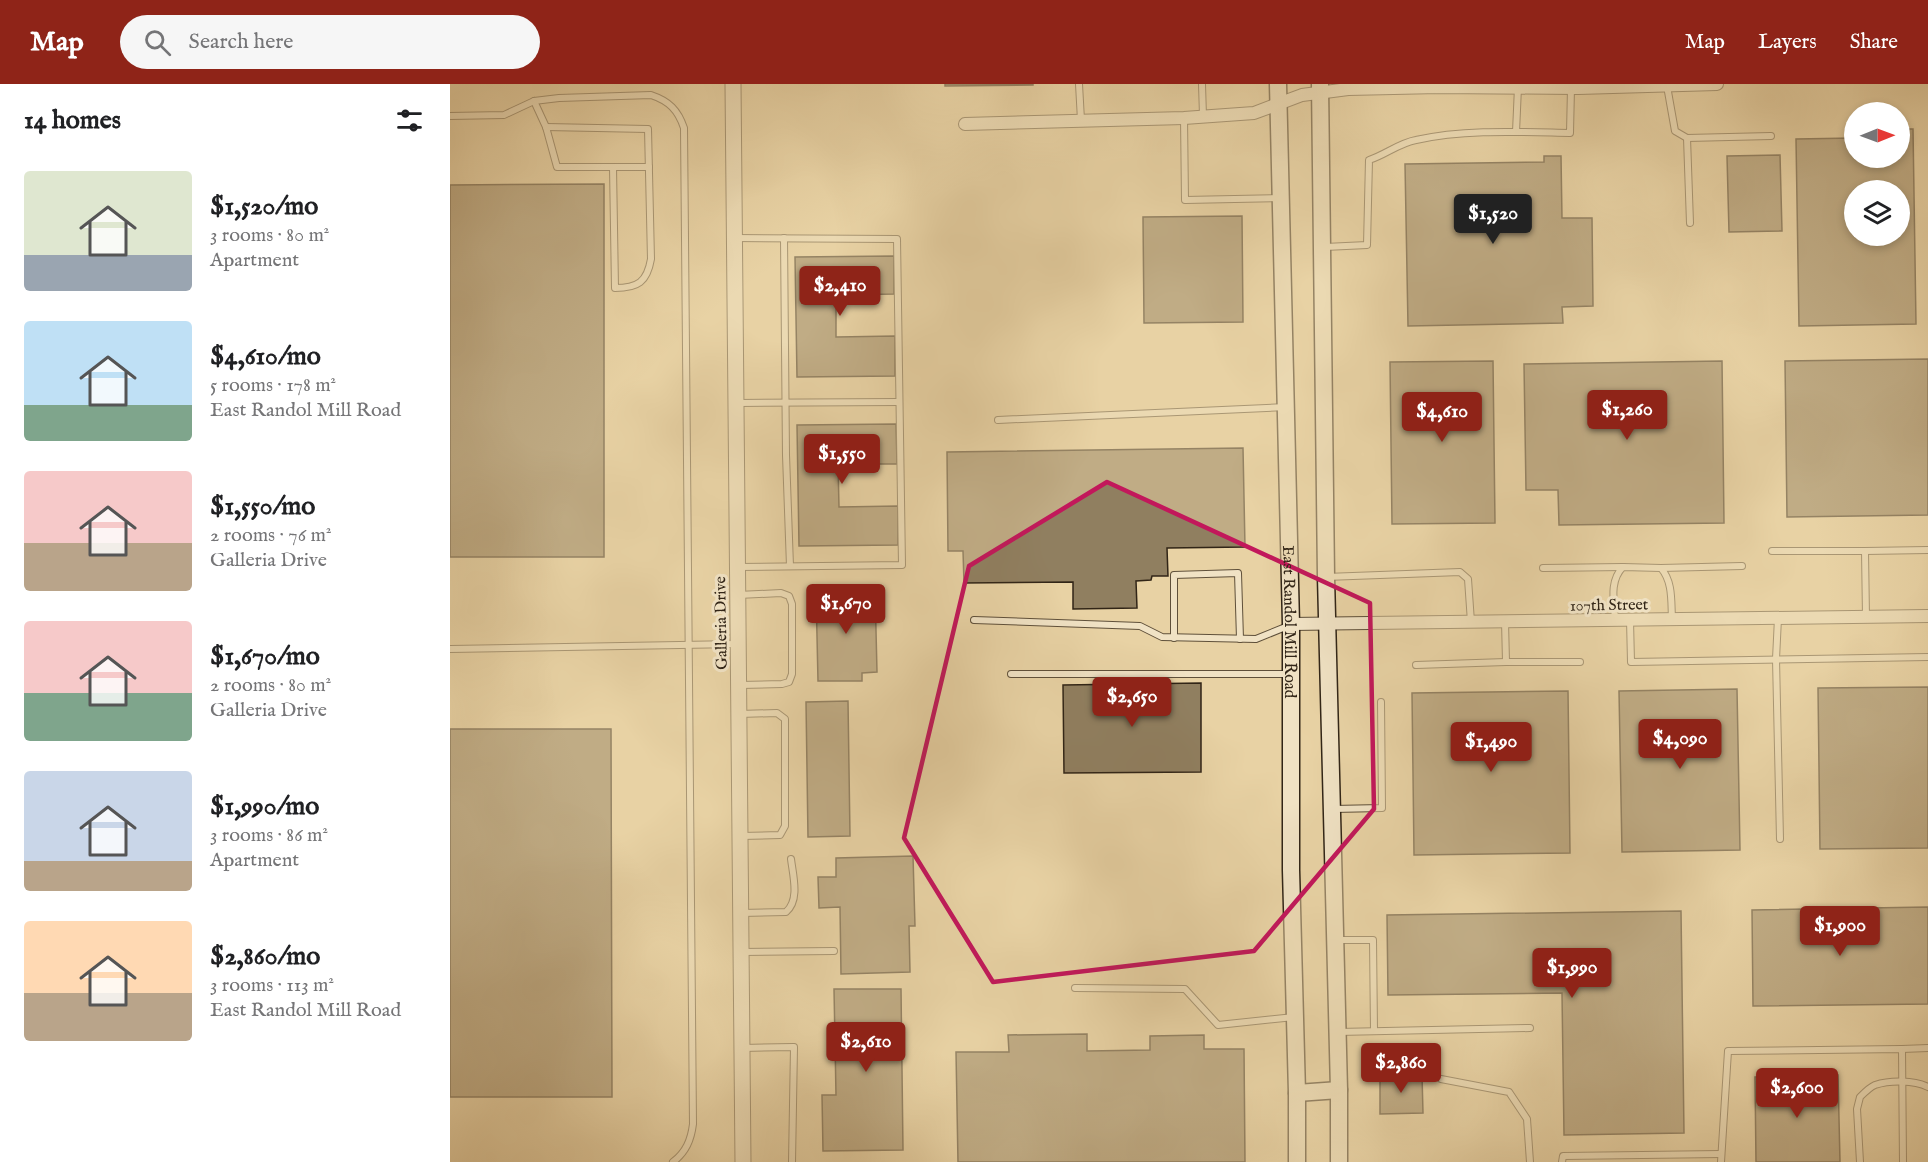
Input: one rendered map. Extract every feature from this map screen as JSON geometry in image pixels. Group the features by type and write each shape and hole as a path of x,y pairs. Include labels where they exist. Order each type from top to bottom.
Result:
{"main road":[{"name":"East Randol Mill Road","path":"1278,84 1291,624 1291,877 1297,1162"},
{"path":"1320,89 1326,577 1336,940 1339,1162"},
{"path":"1297,1093 1339,1090"}],"street":[{"name":"Galleria Drive","path":"733,84 743,1162"},
{"path":"965,124 1184,118 1254,113 1320,89 1717,84"},
{"name":"107th Street","path":"1291,624 1928,616"}],"lane":[{"path":"1079,84 1081,120"},
{"path":"1202,84 1203,116"},
{"path":"1667,85 1675,131 1687,138 1771,136"},
{"path":"1321,247 1367,245 1369,160 1413,140 1439,136 1516,132 1570,133 1575,86"},
{"path":"1516,132 1518,87"},
{"path":"450,116 504,115 534,101 559,98 651,95 663,99 672,106 680,116 684,128 693,1124 691,1138 685,1150 673,1162"},
{"path":"534,101 546,128 556,166 649,166"},
{"path":"1184,118 1185,200 1280,198"},
{"path":"546,128 648,129 651,259 649,270 638,285 630,288 615,288 613,167"},
{"path":"1687,138 1690,224"},
{"path":"733,238 897,239 902,565 737,567"},
{"path":"784,238 786,455 790,566"},
{"path":"735,403 899,402"},
{"path":"998,420 1286,407"},
{"path":"1772,551 1928,550"},
{"path":"1865,551 1866,617"},
{"path":"1544,568 1742,566"},
{"path":"1614,620 1614,583 1617,573 1623,567"},
{"path":"1660,568 1668,576 1672,619"},
{"path":"1326,577 1461,572 1468,579 1470,622"},
{"path":"1174,638 1174,575 1238,573 1240,639"},
{"path":"737,595 782,593 789,596 792,604 792,674 789,682 738,685"},
{"path":"1778,618 1776,659 1779,839"},
{"path":"974,620 1140,626 1162,637 1240,639 1256,639 1291,624"},
{"path":"1630,620 1631,662 1928,657"},
{"path":"1505,621 1506,663"},
{"path":"450,649 738,644"},
{"path":"1416,665 1580,662"},
{"path":"1011,674 1291,674"},
{"path":"1332,809 1382,808 1381,702"},
{"path":"738,714 777,713 785,719 785,826 780,835 740,836"},
{"path":"741,913 786,912 792,907 794,896 792,859"},
{"path":"1336,940 1373,940 1374,1031"},
{"path":"741,952 834,951"},
{"path":"1076,988 1185,989 1218,1025 1295,1017"},
{"path":"1338,1032 1530,1028"},
{"path":"742,1048 794,1047 792,1162"},
{"path":"1902,1048 1903,1162"},
{"path":"1721,1162 1728,1051 1928,1048"},
{"path":"1441,1079 1509,1092 1527,1119 1530,1162"},
{"path":"1860,1162 1857,1109 1860,1097 1874,1086 1902,1082 1922,1084 1928,1087"},
{"path":"1562,1162 1563,1156 1721,1154"}],"highlighted area":[{"path":"1107,482 1370,603 1374,809 1254,951 993,982 904,838 969,566"}],"building":[{"path":"945,84 1033,84 1033,85 945,86"},
{"path":"1910,129 1913,129 1916,324 1799,326 1796,139 1844,138 1844,168 1910,168"},
{"path":"1780,155 1782,231 1729,232 1727,156"},
{"path":"1544,156 1561,156 1562,218 1592,218 1593,306 1562,307 1563,323 1408,326 1405,164 1544,162"},
{"path":"604,184 604,557 450,557 450,185"},
{"path":"1242,216 1243,322 1144,323 1143,217"},
{"path":"894,256 894,294 836,295 836,337 895,336 895,376 797,377 795,257"},
{"path":"1928,359 1928,515 1787,517 1785,361"},
{"path":"1493,361 1495,523 1392,524 1390,362"},
{"path":"1722,361 1724,523 1559,525 1558,490 1526,490 1524,364"},
{"path":"896,424 897,464 838,464 839,507 898,506 898,545 799,546 797,425"},
{"path":"1243,448 1245,547 1167,548 1168,576 1152,576 1151,580 1136,581 1137,608 1073,609 1073,582 964,583 963,551 948,551 947,452"},
{"path":"875,589 877,672 862,673 862,681 818,681 816,591"},
{"path":"1201,683 1201,772 1064,773 1063,685"},
{"path":"1928,687 1928,848 1820,849 1818,688"},
{"path":"1737,689 1740,850 1622,852 1619,691"},
{"path":"1568,691 1570,853 1414,855 1412,693"},
{"path":"848,701 850,836 808,837 806,702"},
{"path":"450,729 611,729 612,1097 450,1097"},
{"path":"913,856 915,926 909,926 910,972 841,974 840,907 819,908 818,877 836,877 836,858"},
{"path":"1928,907 1928,1004 1753,1006 1752,910"},
{"path":"1681,911 1684,1133 1564,1135 1562,993 1388,995 1387,915"},
{"path":"834,989 901,989 903,1150 823,1151 822,1095 836,1095"},
{"path":"1087,1034 1087,1051 1150,1050 1150,1036 1204,1035 1204,1049 1244,1049 1245,1162 958,1162 956,1052 1009,1052 1008,1035"},
{"path":"1380,1075 1422,1075 1423,1113 1380,1114"},
{"path":"1838,1075 1840,1162 1756,1162 1755,1077"}]}
